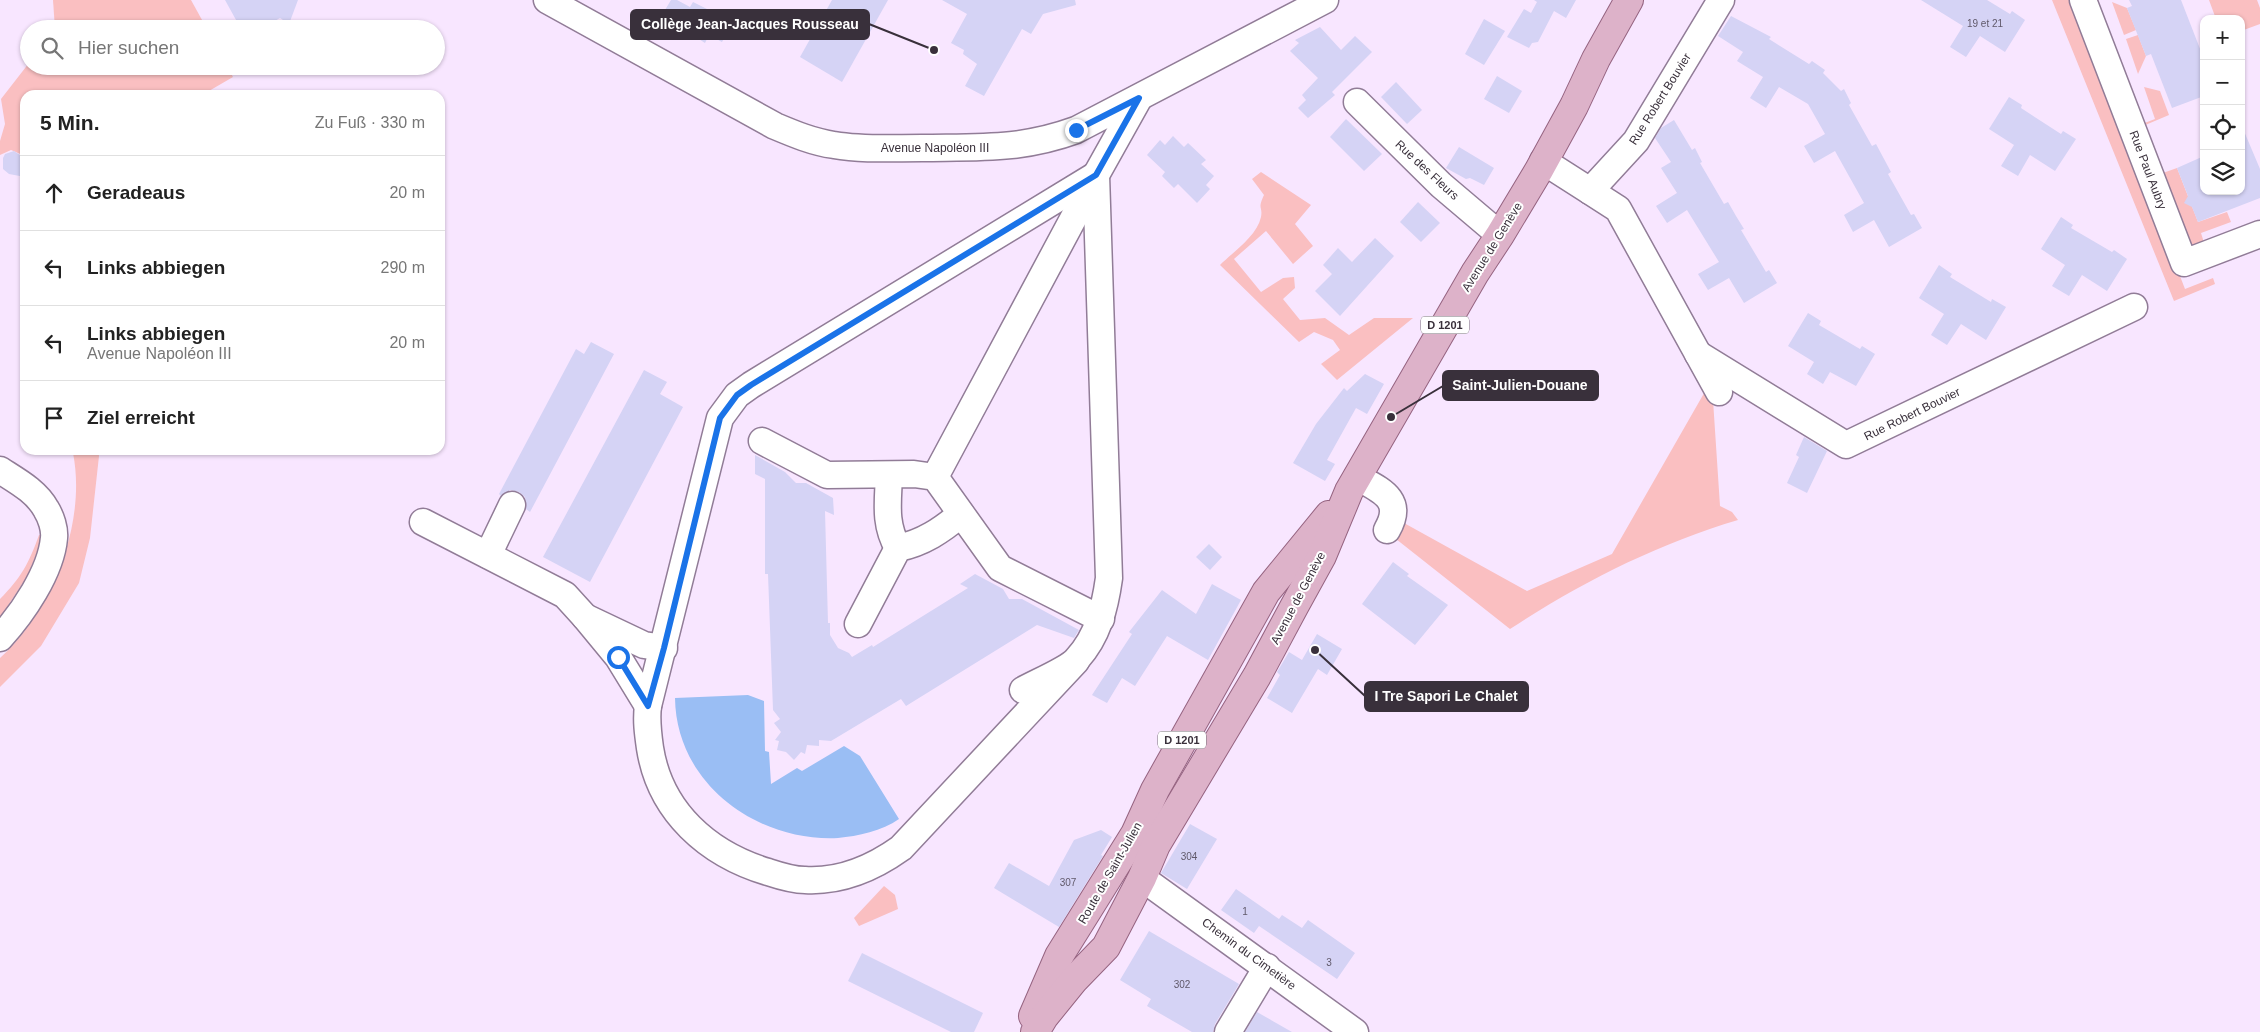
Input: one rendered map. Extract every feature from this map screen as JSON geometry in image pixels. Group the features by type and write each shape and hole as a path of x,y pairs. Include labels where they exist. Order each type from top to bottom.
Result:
{"main road":[{"name":"Avenue de Genève","path":"1257,676 1300,572 1353,484 1474,273 1500,235 1543,161 1629,0"},
{"name":"Avenue de Genève","path":"1226,662 1266,592 1300,572"},
{"name":"Route de Saint-Julien","path":"1035,1032 1044,1017 1074,980 1106,947 1142,878 1145,839 1155,790 1226,662"},
{"name":"Route de Saint-Julien","path":"1024,1032 1038,1008 1059,956 1145,839 1201,769 1257,676"},
{"path":"1210,690 1238,707"}],"street":[{"name":"Avenue Napoléon III","path":"547,0 750,114 806,139 833,145 862,148 1012,147 1030,144 1076,130 1325,0"},
{"name":"Rue Robert Bouvier","path":"1590,191 1636,141 1721,0"},
{"name":"Rue Paul Aubry","path":"2082,0 2184,263 2260,234"},
{"path":"935,477 1139,98"},
{"name":"Rue des Fleurs","path":"1357,102 1441,185 1500,235"},
{"name":"Rue Robert Bouvier","path":"1543,161 1618,209 1719,392"},
{"path":"1096,175 1109,578 1101,619 1076,661 901,848 870,867 829,879 791,879 754,868 716,849 690,828 667,799 656,774 647,731 648,706 720,418 737,395 1096,175"},
{"name":"Rue Robert Bouvier","path":"1698,354 1846,445 2134,307"},
{"path":"762,441 826,475 935,477"},
{"path":"0,470 28,488 42,503 53,526 54,541 47,561 26,605 0,638"},
{"path":"889,475 888,520 890,534 898,548"},
{"path":"935,477 1000,568 1101,619"},
{"path":"1353,484 1389,497 1393,514 1387,530"},
{"path":"488,555 512,505"},
{"path":"898,548 910,546 940,531 961,514"},
{"path":"423,522 566,595 618,657 648,706"},
{"path":"858,624 898,548"},
{"path":"585,617 644,645 664,648"},
{"path":"1023,690 1076,661"},
{"name":"Chemin du Cimetière","path":"1142,878 1355,1032"},
{"path":"1228,1032 1267,967"}],"shaded area":[{"path":"53,0 191,0 202,20 54,20"},
{"path":"2052,0 2073,0 2185,289 2213,278 2215,284 2174,301"},
{"path":"2209,0 2257,0 2260,8 2260,24 2245,30 2245,15 2215,15"},
{"path":"2112,2 2127,8 2136,30 2124,35"},
{"path":"2138,35 2146,56 2138,74 2126,39"},
{"path":"20,75 232,75 233,77 211,90 20,90 20,154 11,150 0,155 0,141 5,124 1,99"},
{"path":"2144,87 2160,91 2169,115 2143,126 2142,124 2155,119"},
{"path":"2177,168 2198,222 2227,212 2231,222 2201,233 2205,246 2194,246 2185,240 2160,174"},
{"path":"1261,172 1311,205 1295,224 1313,246 1293,264 1266,231 1234,259 1261,292 1283,278 1294,277 1295,288 1283,299 1300,320 1325,318 1349,335 1374,318 1413,318 1337,380 1321,364 1340,350 1333,340 1314,332 1299,342 1220,265 1250,237 1259,224 1261,203 1264,195 1252,179"},
{"path":"1707,388 1713,400 1720,506 1732,512 1738,520 1678,541 1620,566 1564,596 1510,629 1396,539 1404,523 1527,591 1612,554"},
{"path":"73,455 99,455 90,538 79,583 41,646 0,687 0,658 19,639 35,616 50,591 61,564 70,536 75,508 76,480"},
{"path":"44,534 28,575 0,618 0,599 24,570 39,535"},
{"path":"884,886 895,895 898,909 859,926 854,918"}],"water":[{"path":"748,695 764,701 765,751 769,752 771,784 797,768 802,771 844,746 860,756 899,819 878,830 854,836 838,838 807,837 778,830 751,818 726,801 705,781 689,756 679,729 675,698"}],"building":[{"path":"225,0 298,0 290,20 280,18 277,20 236,20"},
{"path":"671,0 677,0 690,7 693,2 733,22 722,42 709,35 705,43 662,15"},
{"path":"832,0 888,0 842,82 800,57"},
{"path":"942,0 1075,0 1076,5 1043,14 1031,34 1022,29 984,96 965,86 977,64 963,54 964,50 951,43 967,14"},
{"path":"1534,0 1576,0 1566,18 1554,11 1538,42 1532,43 1529,48 1507,37 1524,9 1531,13 1537,2"},
{"path":"1921,0 1987,0 2010,14 2012,11 2025,20 2005,52 1980,36 1966,57 1950,47 1963,26"},
{"path":"2129,0 2181,0 2200,49 2200,98 2172,108 2151,54 2146,56 2127,8 2132,6"},
{"path":"1731,16 1771,37 1769,39 1809,64 1812,61 1825,70 1823,73 1841,91 1844,89 1851,103 1849,105 1872,146 1876,144 1891,172 1888,174 1911,215 1914,214 1922,228 1889,247 1874,220 1853,232 1844,215 1864,203 1835,151 1814,163 1804,146 1825,134 1808,104 1779,87 1766,108 1750,98 1763,77 1737,61 1743,52 1718,36"},
{"path":"1484,19 1505,31 1484,65 1465,54"},
{"path":"1320,27 1341,50 1355,36 1372,52 1332,92 1335,95 1308,118 1298,108 1306,100 1302,95 1318,78 1290,51 1299,43 1295,40"},
{"path":"1497,76 1522,91 1509,113 1484,99"},
{"path":"1396,82 1422,110 1407,124 1381,97"},
{"path":"2009,97 2022,105 2021,108 2061,134 2063,131 2076,139 2055,171 2030,155 2018,176 2001,166 2014,145 1989,129"},
{"path":"1346,119 1382,154 1364,171 1330,137"},
{"path":"1674,120 1692,150 1695,148 1702,162 1700,163 1724,204 1728,202 1744,229 1741,230 1766,272 1769,270 1777,283 1744,303 1729,278 1708,290 1698,274 1719,262 1687,210 1667,223 1656,206 1677,193 1661,168 1671,162 1655,138 1661,128"},
{"path":"2245,133 2260,169 2260,198 2198,222 2192,207 2184,203 2188,196 2177,168 2200,158 2200,195 2245,195"},
{"path":"1173,136 1184,147 1188,143 1206,160 1201,164 1214,176 1206,185 1210,189 1197,203 1178,184 1174,188 1162,176 1165,172 1147,155 1160,140 1165,145"},
{"path":"1459,147 1494,168 1484,185 1470,178 1466,179 1446,168"},
{"path":"14,151 20,155 20,176 9,174 3,169 5,154"},
{"path":"1418,202 1440,223 1421,242 1400,222"},
{"path":"2061,217 2073,225 2071,228 2112,252 2114,250 2127,259 2107,291 2082,275 2069,296 2052,286 2065,265 2041,249"},
{"path":"1375,238 1394,256 1340,316 1315,291 1332,274 1323,265 1338,248 1352,262"},
{"path":"1939,265 1952,274 1950,277 1991,302 1992,299 2006,307 1986,340 1961,324 1947,345 1931,335 1944,314 1919,298"},
{"path":"1808,313 1821,321 1819,325 1860,349 1862,346 1875,354 1856,386 1830,372 1823,384 1807,374 1814,362 1788,346"},
{"path":"591,342 614,354 530,512 526,509 525,497 519,492 510,490 501,496 499,494 576,349 584,354"},
{"path":"644,370 667,382 660,394 683,407 590,582 543,557"},
{"path":"1365,374 1384,384 1367,414 1356,408 1327,460 1335,464 1325,481 1293,463 1316,424 1344,388 1347,391"},
{"path":"1804,437 1827,451 1807,493 1787,483 1799,457 1796,455"},
{"path":"755,455 785,472 796,483 806,483 833,498 834,515 825,511 828,623 830,623 830,635 838,648 849,653 852,657 872,645 873,647 968,588 960,584 975,574 1003,589 1009,599 1022,599 1079,630 1074,638 1037,625 906,706 901,699 831,741 819,740 819,746 807,745 805,754 801,752 794,760 786,752 777,750 779,741 775,740 781,732 774,723 780,719 773,710 768,574 765,574 765,479 755,474"},
{"path":"1209,544 1222,557 1210,570 1196,557"},
{"path":"1393,562 1409,574 1407,576 1448,605 1415,645 1362,604"},
{"path":"1212,584 1241,600 1208,660 1167,636 1135,686 1122,678 1107,703 1092,695 1132,634 1129,632 1162,590 1196,614"},
{"path":"1317,634 1342,649 1327,675 1318,669 1292,713 1267,698 1280,675 1277,672 1289,652 1302,660"},
{"path":"1190,824 1217,839 1187,889 1161,873"},
{"path":"1101,830 1112,837 1101,855 1103,856 1059,927 994,888 1009,863 1049,886 1074,840"},
{"path":"1236,889 1279,919 1282,915 1302,928 1308,920 1355,953 1337,979 1259,926 1254,933 1221,910"},
{"path":"1149,931 1239,984 1215,1024 1213,1032 1192,1032 1147,1006 1151,999 1120,980"},
{"path":"862,953 983,1013 974,1032 951,1032 848,981"},
{"path":"1257,1012 1292,1032 1245,1032"}],"place":[{"name":"Collège Jean-Jacques Rousseau","path":"934,50"},
{"name":"Saint-Julien-Douane","path":"1391,417"},
{"name":"I Tre Sapori Le Chalet","path":"1315,650"}],"route":[{"path":"618,657 648,706 720,418 727,406 737,395 751,385 1096,175 1139,98 1076,130"}]}
